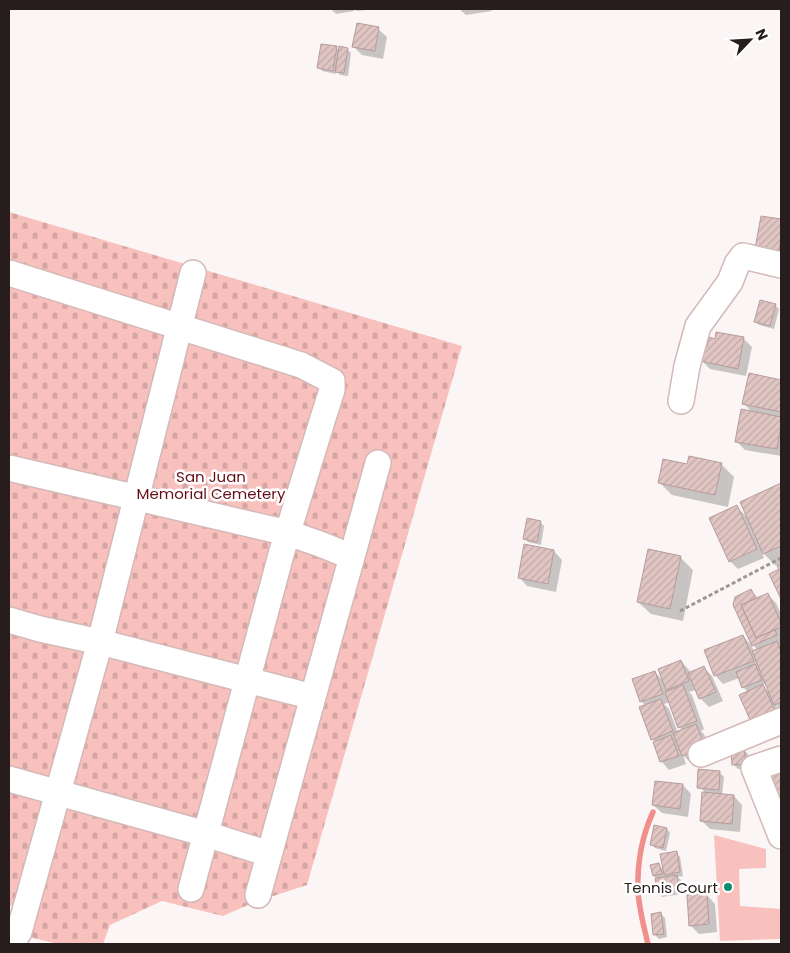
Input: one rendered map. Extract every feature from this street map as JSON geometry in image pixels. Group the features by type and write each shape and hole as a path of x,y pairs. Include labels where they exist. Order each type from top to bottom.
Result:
{"street":[{"path":"681,401 687,366 698,326 730,282 737,264 743,256 781,265"},
{"path":"9,273 301,365 332,381 332,390 288,533 192,889"},
{"path":"11,944 19,932 100,642 193,273"},
{"path":"258,895 378,463"},
{"path":"9,468 288,533 352,557"},
{"path":"9,620 313,697"},
{"path":"701,754 781,721"},
{"path":"781,759 754,768 781,836"},
{"path":"9,779 206,834 269,854"}],"path":[{"path":"680,611 781,558"}],"green space":[{"name":"San Juan Memorial Cemetery","path":"9,212 462,346 307,885 255,902 223,916 162,901 110,925 103,944 58,944 25,936 13,906 9,905"},
{"name":"Tennis Court","path":"714,835 766,849 766,868 739,869 740,906 781,909 781,939 720,941"}],"building":[{"path":"357,23 379,27 375,51 352,47"},
{"path":"321,44 337,46 333,71 317,68"},
{"path":"339,46 348,48 344,73 335,72"},
{"path":"761,216 781,219 779,251 767,249 754,254"},
{"path":"760,300 776,304 770,326 754,322"},
{"path":"716,332 744,337 738,369 700,361 703,346 707,347 709,337 715,339"},
{"path":"749,373 781,380 781,412 742,404"},
{"path":"741,409 781,417 777,449 735,442"},
{"path":"689,456 722,463 715,495 658,483 663,459 687,464"},
{"path":"781,483 781,546 763,554 740,502"},
{"path":"737,505 757,549 729,562 709,518"},
{"path":"527,518 541,521 537,542 523,539"},
{"path":"524,544 554,550 548,584 518,578"},
{"path":"648,549 681,556 670,609 637,602"},
{"path":"781,564 781,599 769,574 779,569 777,566"},
{"path":"751,589 756,598 741,605 756,638 775,630 777,635 752,646 733,605 735,597"},
{"path":"768,593 781,627 756,638 741,605"},
{"path":"743,635 754,661 714,676 704,650"},
{"path":"777,641 781,652 781,702 774,705 752,651"},
{"path":"681,660 689,681 666,690 658,669"},
{"path":"755,664 762,680 742,688 736,672"},
{"path":"704,666 716,692 699,699 688,673"},
{"path":"655,671 663,694 640,702 632,679"},
{"path":"763,684 775,711 751,722 739,695"},
{"path":"683,685 697,721 678,728 665,692"},
{"path":"661,699 673,731 651,740 639,707"},
{"path":"696,724 705,746 682,756 673,733"},
{"path":"671,735 679,756 660,762 653,742"},
{"path":"744,749 746,764 732,765 731,750"},
{"path":"698,769 720,771 719,790 697,788"},
{"path":"781,771 781,801 770,775"},
{"path":"655,781 683,784 680,809 652,805"},
{"path":"702,792 734,795 732,824 700,821"},
{"path":"654,825 667,828 663,848 650,845"},
{"path":"677,851 680,872 664,875 660,854"},
{"path":"659,863 662,874 653,876 650,865"},
{"path":"677,875 679,890 657,893 655,878"},
{"path":"707,894 709,924 689,926 687,895"},
{"path":"661,912 664,934 653,935 651,914"}],"waterway":[{"path":"648,944 639,904 638,881 639,860 643,840 653,812"}],"place":[{"name":"Tennis Court","path":"728,887"}]}
